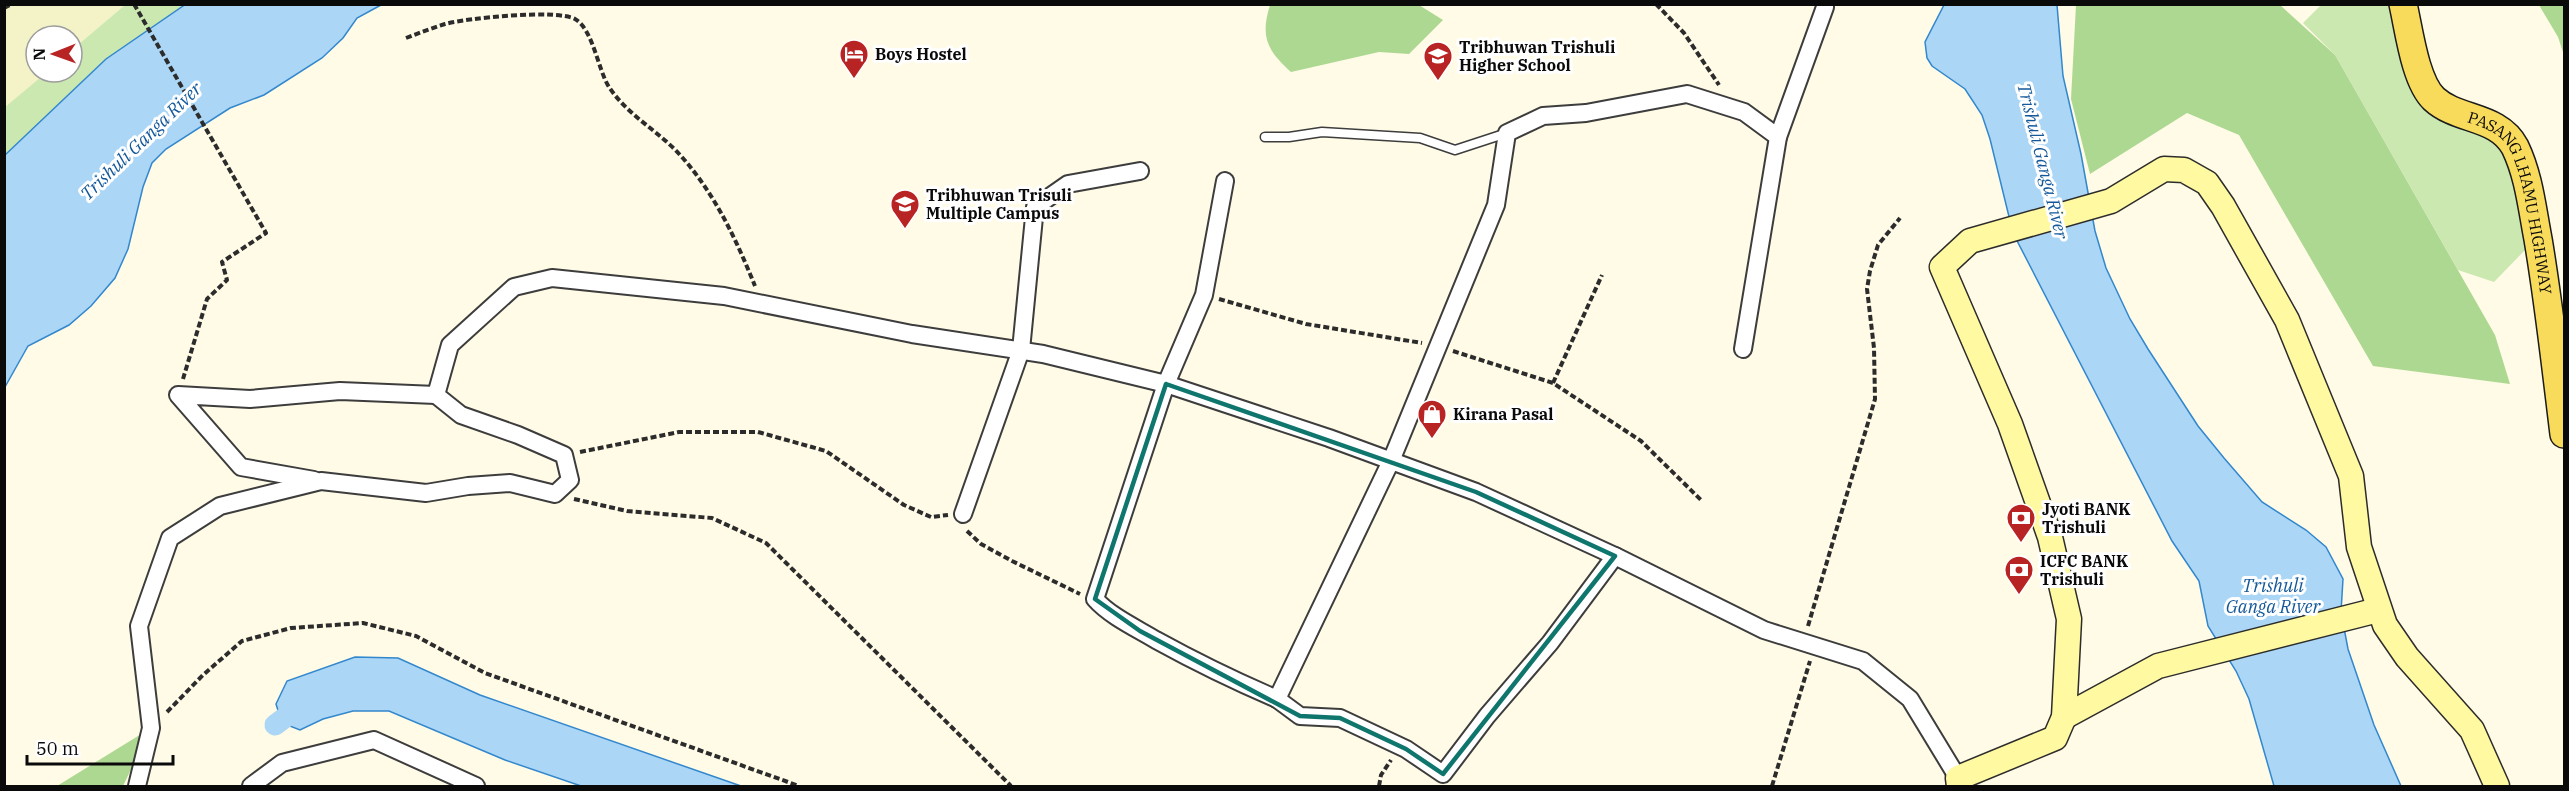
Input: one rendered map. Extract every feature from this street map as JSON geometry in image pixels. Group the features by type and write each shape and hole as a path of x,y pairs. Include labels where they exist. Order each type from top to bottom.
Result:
{"main road":[{"name":"PASANG LHAMU HIGHWAY","path":"2403,4 2419,70 2426,88 2434,99 2496,126 2513,144 2526,173 2547,294 2565,434"}],"street":[{"path":"1743,349 1778,137 1825,7"},
{"path":"1277,699 1391,461 1496,205 1506,133 1543,116 1586,113 1687,94 1744,112 1778,137"},
{"path":"436,395 450,345 514,286 552,278 724,296 912,334 1043,354 1166,384 1476,492 1615,556 1764,630 1863,661 1910,699 1958,782 2055,738 2064,717 2069,619 2049,537 2010,424 1942,267 1970,241 2111,201 2164,169 2184,170 2207,183 2223,206 2287,320 2351,476 2360,547 2372,611 2385,625 2407,657 2472,730 2497,786"},
{"path":"964,522 1020,350 1035,207 1068,184 1140,171"},
{"path":"1225,181 1204,295 1166,384 1095,598 1101,606 1140,631 1218,674 1277,699 1300,716 1340,718 1395,744 1443,774 1487,716 1550,643 1615,556"},
{"path":"340,391 436,395 462,415 518,435 564,455 570,480 555,494 510,483 468,486 426,493 321,481 241,467 178,395 250,399 340,391"},
{"path":"137,786 151,728 139,626 170,538 220,506 321,481"},
{"path":"2064,717 2158,666 2372,611"},
{"path":"251,786 282,763 374,740 476,786"}],"lane":[{"path":"1265,137 1289,138 1322,132 1420,138 1455,150 1506,133"}],"path":[{"path":"4,8 12,4"},
{"path":"134,4 266,233 222,262 227,280 207,299 178,395"},
{"path":"1656,4 1684,33 1734,108"},
{"path":"406,38 447,24 545,13 563,15 577,20 588,36 606,82 618,100 681,155 717,204 763,304"},
{"path":"1773,786 1875,399 1874,348 1867,289 1870,271 1878,245 1900,218"},
{"path":"1553,383 1602,275"},
{"path":"1204,295 1306,324 1438,346 1553,383 1641,441 1701,500"},
{"path":"564,455 679,432 758,432 826,451 904,505 931,517 964,522 981,544 1075,593 1095,598"},
{"path":"555,494 627,511 712,518 766,543 1011,786"},
{"path":"151,728 203,675 242,641 291,627 363,623 416,636 485,673 799,786"},
{"path":"1379,786 1381,775 1392,759 1395,744"}],"highlighted area":[{"path":"1166,384 1476,492 1615,556 1443,774 1406,749 1340,718 1300,716 1140,631 1095,599"}],"shaded area":[{"path":"5,5 125,5 84,40 84,24 24,24 24,84 33,84 5,108"}],"green space":[{"path":"125,5 186,5 106,59 84,80 84,40"},
{"path":"1270,5 1419,5 1443,20 1409,54 1379,52 1291,72 1276,57 1268,42 1266,26"},
{"path":"2076,5 2280,5 2335,55 2495,335 2510,384 2373,366 2239,135 2187,113 2090,174 2071,99"},
{"path":"2321,5 2393,5 2411,77 2499,147 2513,166 2526,238 2525,250 2494,282 2458,270 2335,55 2303,23"},
{"path":"2539,5 2564,5 2564,55 2558,37"},
{"path":"33,84 80,84 5,155 4,108"},
{"path":"151,728 123,786 57,786"}],"water":[{"path":"186,4 381,5 357,18 343,38 322,58 264,95 230,108 166,149 152,163 143,187 128,249 115,278 91,306 69,325 28,346 5,387 5,155 80,84 84,84 84,80 106,59"},
{"name":"Trishuli Ganga River","path":"1944,5 2057,5 2063,76 2081,154 2095,231 2106,268 2130,319 2198,426 2262,502 2306,530 2326,547 2343,579 2341,612 2348,649 2374,725 2401,786 2274,786 2249,699 2236,671 2208,626 2199,581 2172,541 2013,233 1982,115 1965,89 1932,66 1927,58 1925,42"},
{"path":"355,657 398,658 480,695 741,786 581,786 505,760 389,711 353,711 323,719 300,730 282,723 276,704 287,681"}],"waterway":[{"path":"275,725 303,704"}],"place":[{"name":"Boys Hostel","path":"854,80"},
{"name":"Tribhuwan Trishuli Higher School","path":"1438,82"},
{"name":"Tribhuwan Trisuli Multiple Campus","path":"905,230"},
{"name":"Kirana Pasal","path":"1432,440"},
{"name":"Jyoti BANK Trishuli","path":"2021,544"},
{"name":"ICFC BANK Trishuli","path":"2019,596"}]}
